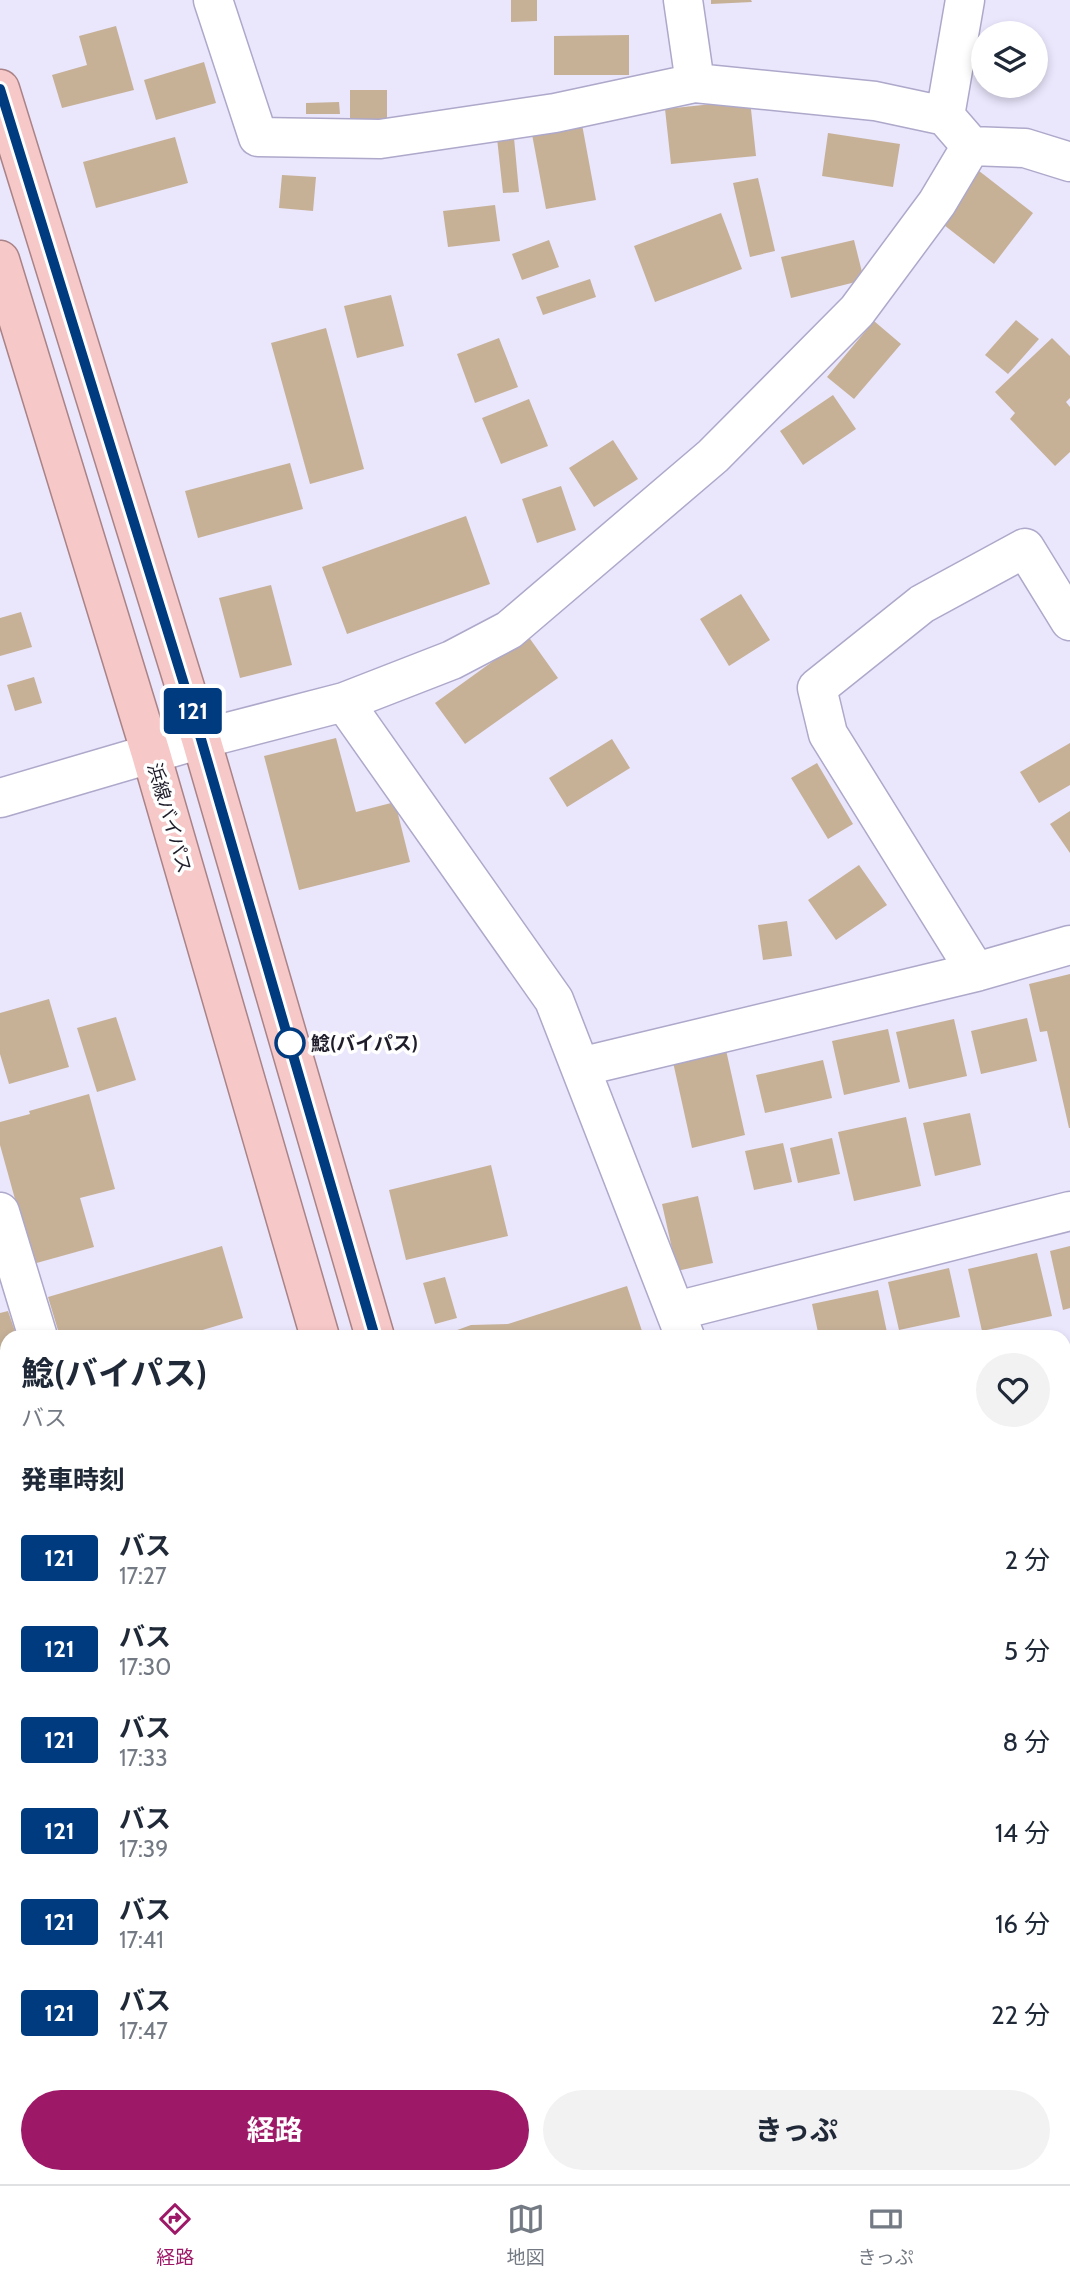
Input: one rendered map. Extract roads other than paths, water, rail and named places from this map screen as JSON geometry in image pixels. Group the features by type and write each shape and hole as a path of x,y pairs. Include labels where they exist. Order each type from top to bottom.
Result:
{"highway":[{"path":"0,89 201,739 373,1330"},
{"name":"浜線バイパス","path":"0,260 151,754 318,1330"}],"street":[{"path":"213,0 258,137 380,139 555,113 695,83 875,101 945,116 971,146 1025,148 1070,162"},
{"path":"683,0 695,83"},
{"path":"945,116 965,0"},
{"path":"0,798 201,739 344,702 452,660 509,630 713,456 857,312 937,203 971,146"},
{"path":"976,972 828,734 817,688 922,604 1025,548 1070,621"},
{"path":"344,702 554,1000 681,1324 1070,1211"},
{"path":"580,1067 976,972 1070,945"},
{"path":"0,1212 11,1290 33,1330"}],"place":[{"name":"鯰(バイパス)","path":"290,1043"}]}
